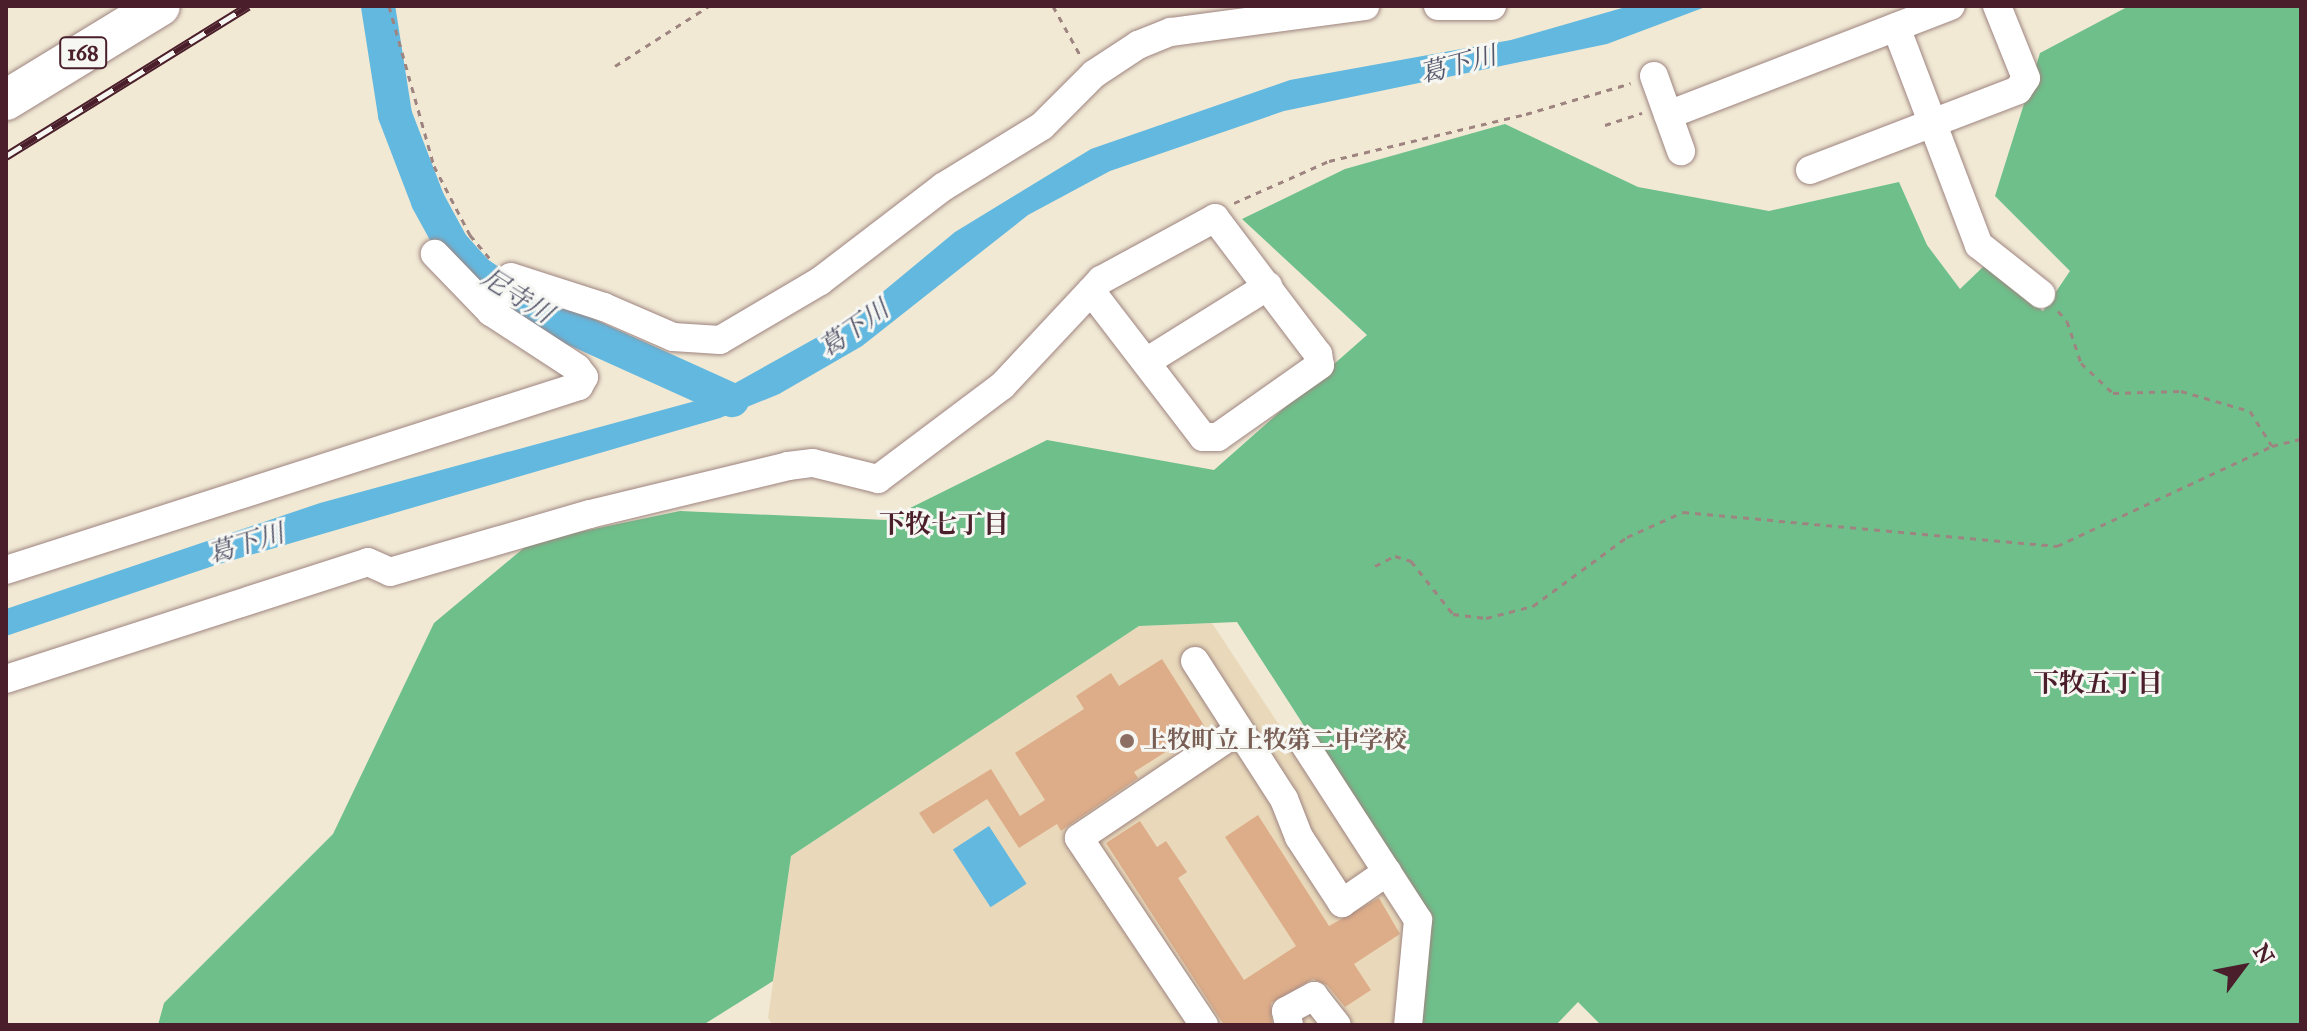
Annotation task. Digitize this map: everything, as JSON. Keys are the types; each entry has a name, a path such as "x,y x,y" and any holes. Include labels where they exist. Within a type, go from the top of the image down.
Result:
{"highway":[{"name":"168","path":"6,100 160,6"}],"street":[{"path":"491,312 511,277 604,307 673,337 720,340 820,281 943,187 1042,126 1094,74 1138,45 1171,32 1365,6"},
{"path":"1438,6 1492,6"},
{"path":"1666,110 1951,6"},
{"path":"1810,170 2018,90 2026,78 1997,6"},
{"path":"1896,27 1979,245 2041,294"},
{"path":"1654,76 1681,151"},
{"path":"6,679 368,562 390,572 590,514 788,466 813,463 878,479 1002,386 1101,280 1215,218 1268,286 1320,365 1218,437 1203,437 1091,291"},
{"path":"6,570 579,386 584,377 577,368 491,312 435,254"},
{"path":"1146,362 1268,286"},
{"path":"1195,661 1342,903 1387,872"},
{"path":"1204,1025 1079,838 1239,730"},
{"path":"1303,742 1418,920 1408,1025"},
{"path":"1289,1025 1286,1011 1314,996 1337,1025"}],"path":[{"path":"389,6 434,166 452,207 470,235 511,277"},
{"path":"615,66 709,6"},
{"path":"1053,6 1094,74"},
{"path":"1215,218 1287,176 1329,161 1526,114 1654,76"},
{"path":"1605,125 1666,110"},
{"path":"2041,294 2067,321 2081,363 2113,393 2181,391 2250,411 2272,446"},
{"path":"1375,566 1395,556 1411,561 1453,614 1486,618 1533,606 1627,537 1683,512 1721,511 1784,523 2057,546 2272,446 2301,439"}],"shaded area":[{"name":"上牧町立上牧第二中学校","path":"1212,623 1408,921 1400,1025 773,1025 768,1018 791,856 1139,626"}],"green space":[{"path":"2129,6 2301,8 2301,1025 1601,1025 1578,1002 1556,1025 1415,1025 1425,913 1237,622 1139,626 791,856 773,981 703,1025 158,1025 164,1003 333,834 434,623 531,542 680,511 886,520 1047,440 1214,470 1367,335 1242,219 1345,169 1505,124 1638,187 1769,211 1899,182 1927,245 1960,289 1984,266 2043,311 2070,271 1995,196 2040,53"}],"water":[{"name":"葛下川","path":"1629,6 1708,6 1607,44 1284,111 1110,171 1028,215 862,346 779,394 720,418 216,565 6,636 6,609 320,503 710,397 850,319 955,232 1091,149 1290,80 1511,40"},
{"path":"989,826 1027,884 991,907 953,849"}],"building":[{"path":"1162,659 1205,727 1134,772 1138,778 1061,831 1057,824 1019,848 987,799 933,834 919,813 991,769 1020,816 1045,800 1015,753 1084,709 1076,696 1111,673 1119,686"},
{"path":"1258,815 1329,926 1379,898 1400,934 1354,964 1371,990 1345,1007 1327,985 1313,979 1271,1003 1272,1025 1224,1025 1106,843 1140,821 1157,847 1166,841 1187,872 1178,878 1244,980 1296,946 1225,837"}],"waterway":[{"name":"尼寺川","path":"378,6 395,115 428,201 452,245 476,272 528,308 732,400"}],"railway":[{"path":"6,156 248,6"}],"place":[{"name":"上牧町立上牧第二中学校","path":"1127,741"}],"district":[{"name":"下牧七丁目","path":"944,525"},
{"name":"下牧五丁目","path":"2098,684"}]}
